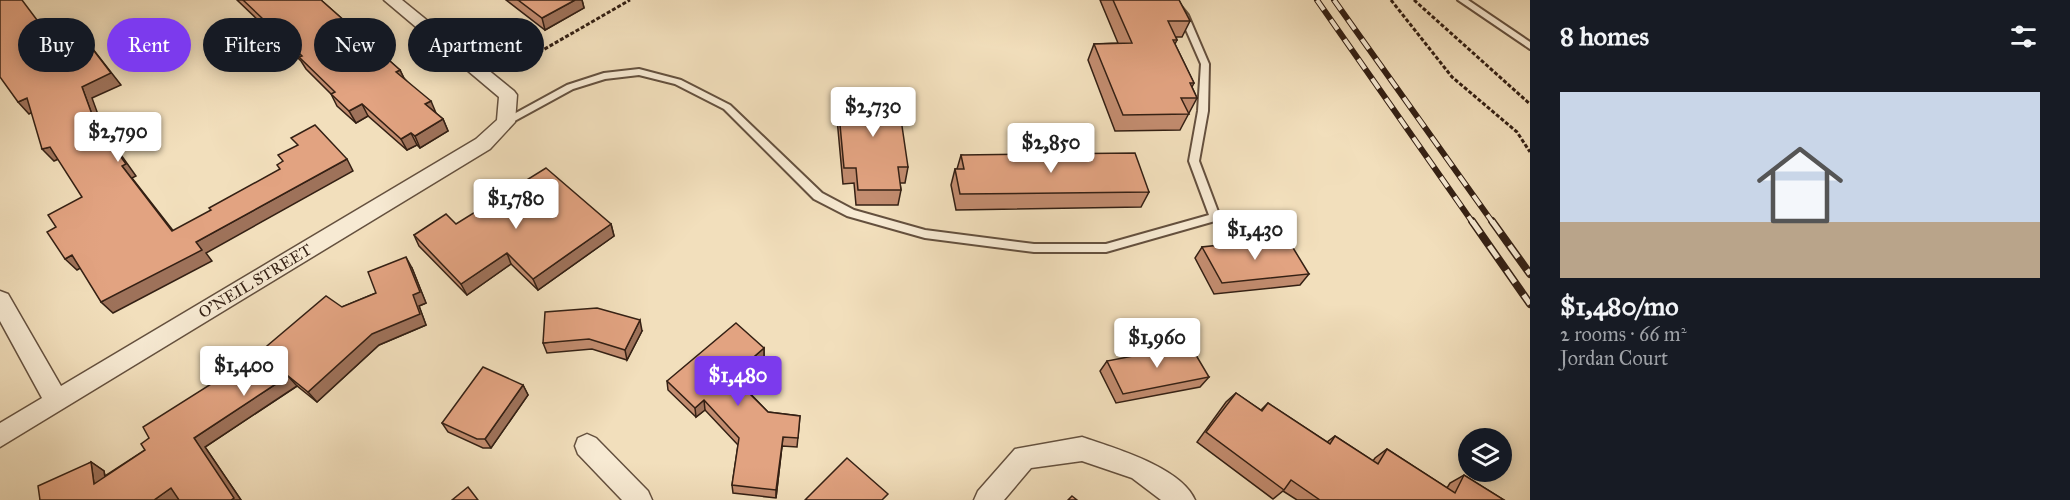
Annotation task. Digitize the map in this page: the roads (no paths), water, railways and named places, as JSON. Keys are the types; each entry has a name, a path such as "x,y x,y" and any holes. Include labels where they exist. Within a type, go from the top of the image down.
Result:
{"street":[{"path":"392,0 508,95 506,122"},
{"name":"O'NEIL STREET","path":"0,436 483,144 506,122"},
{"path":"0,300 57,401"},
{"path":"587,446 639,500"},
{"path":"987,500 1024,457 1082,449 1140,469 1182,500"}],"lane":[{"path":"506,122 570,87 604,76 639,72 678,82 727,107 818,196 851,213 925,234 1034,248 1106,248 1215,217 1194,160 1203,111 1205,64 1184,15 1172,0"},
{"path":"1462,0 1527,43"}],"railway":[{"path":"1317,0 1473,223"},
{"path":"1334,0 1493,223"},
{"path":"1472,221 1530,304"},
{"path":"1492,221 1530,274"}]}
